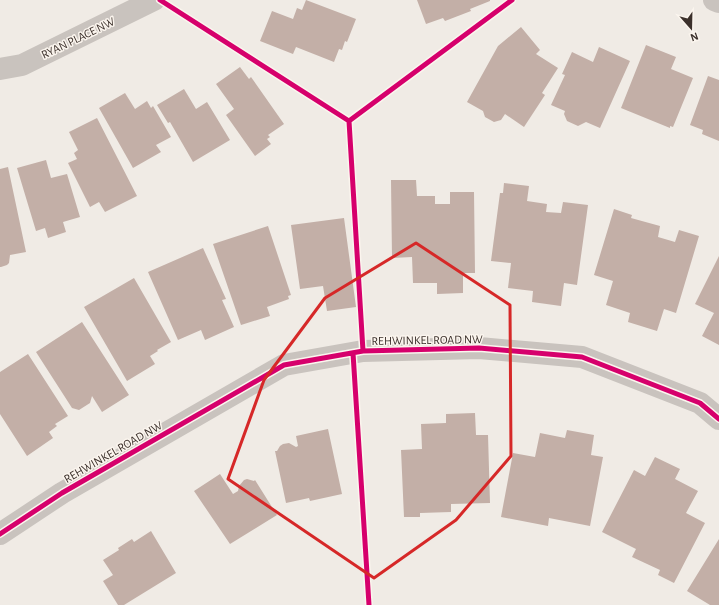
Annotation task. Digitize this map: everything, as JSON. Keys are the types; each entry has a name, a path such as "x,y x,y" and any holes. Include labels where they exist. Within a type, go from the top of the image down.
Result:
{"street":[{"name":"RYAN PLACE NW","path":"0,69 22,65 154,0"},
{"path":"714,0 719,2"},
{"name":"REHWINKEL ROAD NW","path":"0,534 62,493 284,365 363,351 479,348 582,357 700,403 719,419"}],"highlighted area":[{"path":"416,243 510,305 511,456 456,520 374,578 228,479 264,380 325,298"}],"building":[{"path":"306,0 356,19 347,42 345,41 342,50 339,49 334,62 296,47 293,54 260,41 272,11 293,19 297,8 302,10"},
{"path":"417,0 490,1 470,9 471,11 445,21 443,18 426,24"},
{"path":"521,27 540,50 536,54 558,68 542,93 545,95 524,127 505,114 501,120 494,122 485,117 483,111 467,102 498,46"},
{"path":"646,45 676,57 671,69 693,78 673,127 670,126 670,128 621,108"},
{"path":"599,47 630,61 600,128 586,122 578,126 567,121 564,114 565,111 551,105 565,75 562,74 572,52 593,62"},
{"path":"240,67 249,79 251,77 284,124 268,135 270,137 267,139 271,144 255,156 226,115 234,109 216,84"},
{"path":"708,76 719,80 719,141 702,134 703,130 690,125"},
{"path":"184,89 196,109 207,102 230,140 193,162 170,122 168,123 157,105"},
{"path":"125,93 135,109 147,101 151,108 153,106 171,137 156,145 161,152 133,168 99,108"},
{"path":"97,118 137,196 105,212 99,202 90,207 68,163 77,159 74,153 78,150 69,132"},
{"path":"46,160 51,178 67,174 80,217 63,222 66,232 48,238 45,228 36,231 17,168"},
{"path":"8,167 26,252 10,255 9,263 0,267 0,169"},
{"path":"391,180 416,180 417,196 435,196 435,204 450,204 450,192 474,192 475,273 463,273 463,293 437,294 437,283 413,283 412,257 392,258"},
{"path":"504,183 529,186 527,201 547,204 546,212 561,213 563,202 588,205 577,285 564,283 561,306 532,302 533,291 508,288 511,263 491,261 500,193 503,193"},
{"path":"614,209 632,215 631,218 660,226 658,237 675,242 679,230 699,236 676,313 664,309 657,331 628,322 630,313 606,305 613,281 594,275"},
{"path":"344,218 356,307 327,311 323,286 300,289 291,225"},
{"path":"268,226 291,295 288,296 289,299 267,307 270,316 241,325 213,244"},
{"path":"203,248 226,299 222,300 234,327 205,340 201,330 178,340 148,272"},
{"path":"719,256 719,345 702,336 714,313 695,304"},
{"path":"134,278 171,342 150,356 155,364 127,381 84,307"},
{"path":"82,322 129,395 102,412 92,396 90,403 79,410 72,408 36,352"},
{"path":"28,354 68,416 55,424 57,426 49,432 53,438 27,456 0,414 0,372"},
{"path":"475,413 476,435 488,435 490,503 451,504 451,512 420,513 420,517 404,517 401,450 422,449 421,424 446,423 446,414"},
{"path":"328,429 342,494 310,501 309,498 286,503 275,451 277,451 283,444 289,443 296,447 298,446 296,436"},
{"path":"567,430 594,435 591,455 603,457 590,526 549,518 548,526 501,517 513,453 535,457 540,433 565,438"},
{"path":"655,457 680,469 675,479 698,491 686,513 705,523 674,583 658,575 660,570 632,557 636,549 602,532 634,470 645,476"},
{"path":"220,474 233,494 238,491 239,486 244,480 255,480 277,515 230,544 194,491"},
{"path":"151,531 176,573 124,605 118,605 103,581 113,575 103,560 119,550 118,548 132,539 134,542"},
{"path":"719,539 719,605 710,605 687,591"}],"cycle path":[{"path":"160,0 349,121"},
{"path":"363,351 349,121 512,0"},
{"path":"0,534 62,493 284,365 363,351 479,348 582,357 700,403 719,419"},
{"path":"353,353 369,605"}]}
